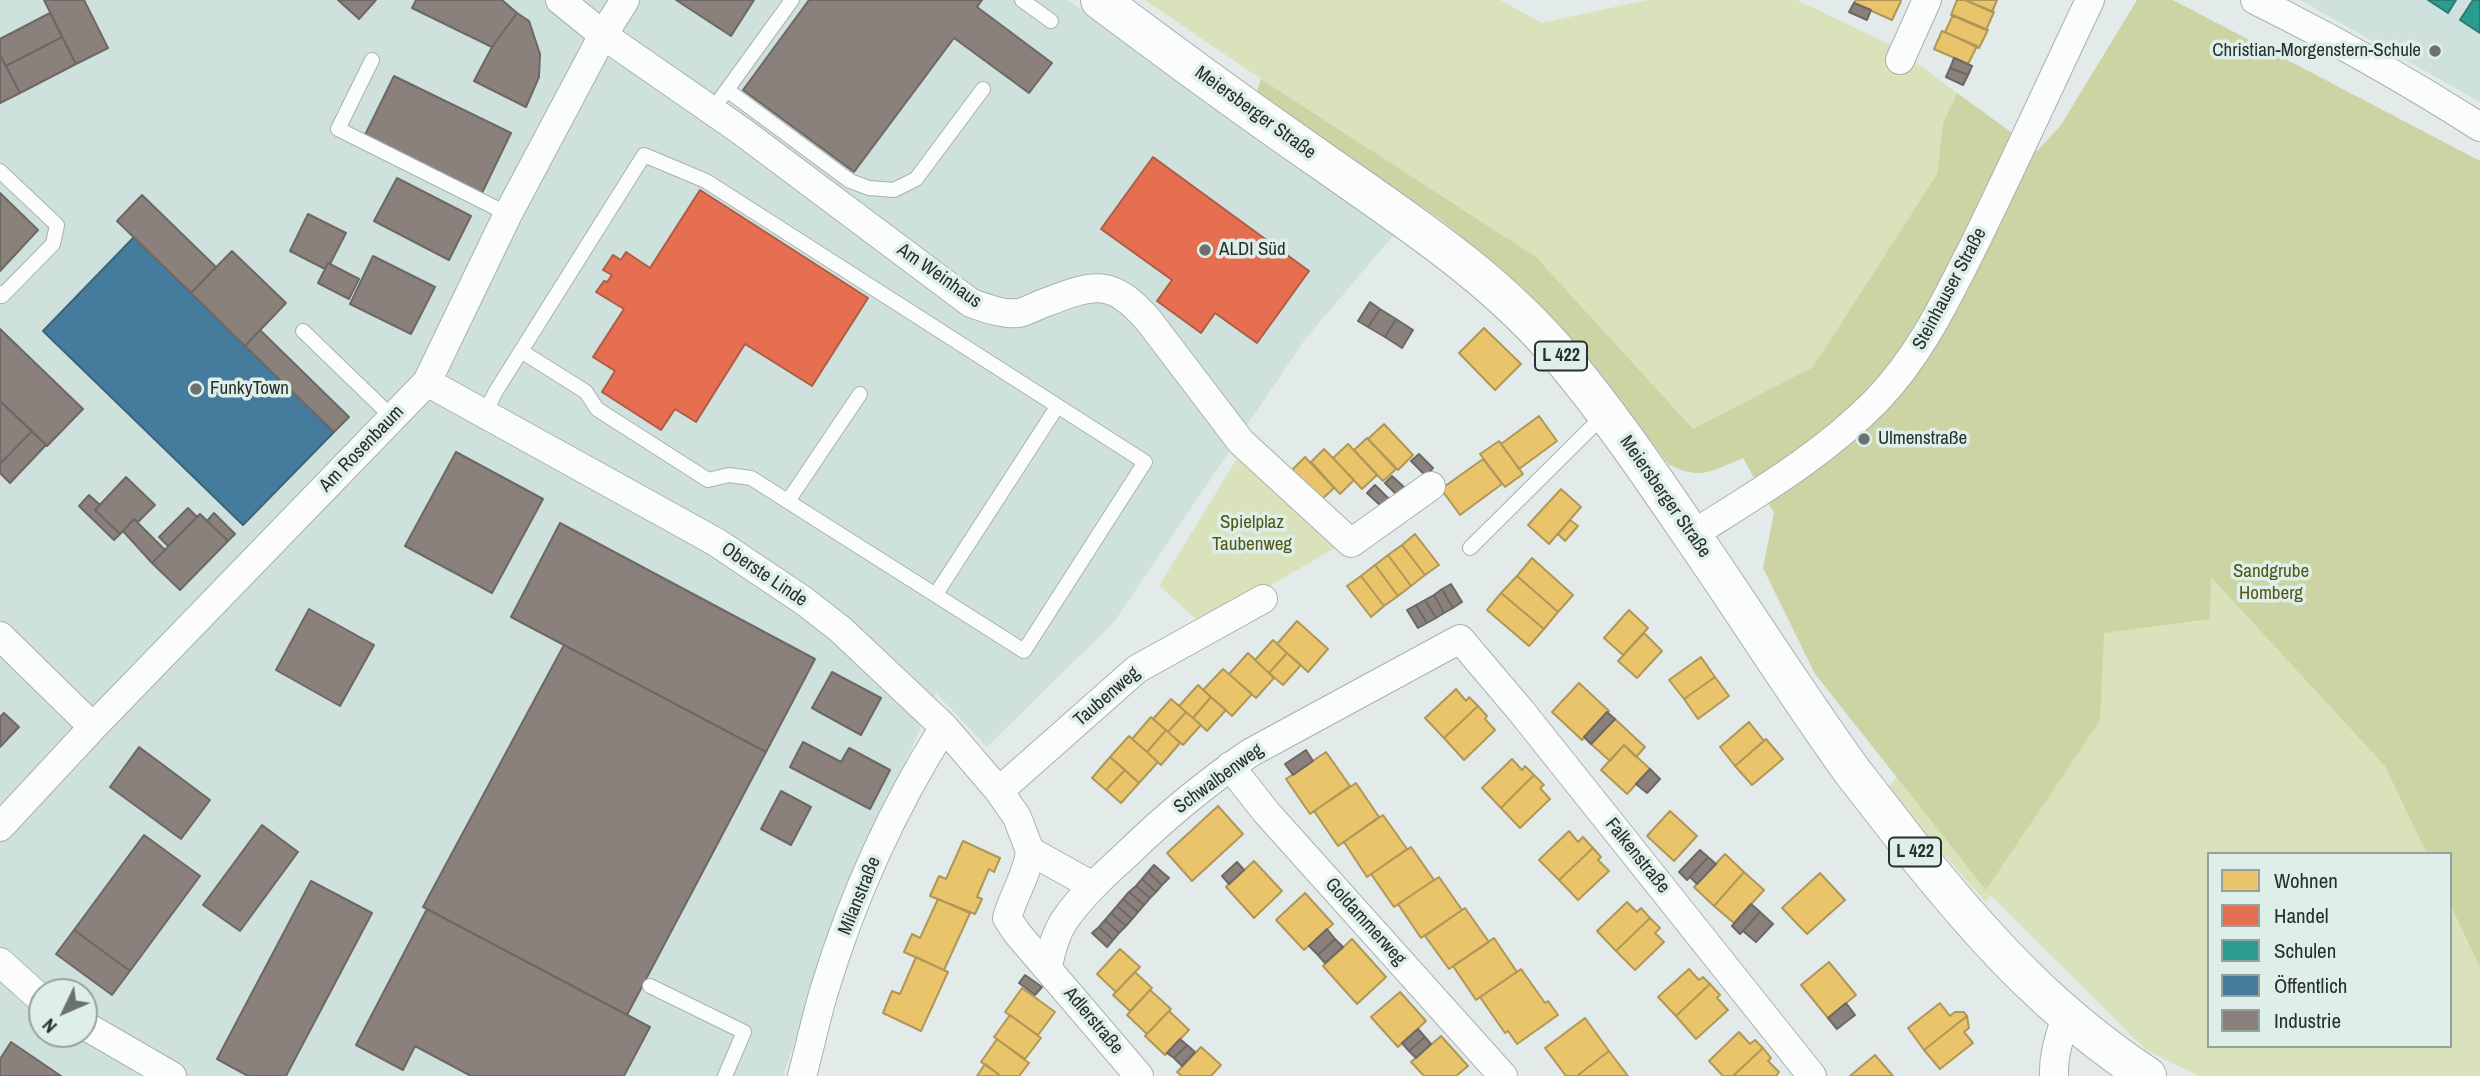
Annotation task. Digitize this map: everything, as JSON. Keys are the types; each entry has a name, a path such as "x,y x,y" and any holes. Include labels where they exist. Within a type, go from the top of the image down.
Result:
{"main road":[{"name":"Meiersberger Straße","path":"1100,0 1269,125 1438,243 1530,322 1606,413 1851,769 1956,902 2013,967 2066,1016 2147,1076"}],"street":[{"name":"Am Weinhaus","path":"560,0 603,35 719,100 971,303 989,310 1018,313 1077,291 1104,287 1119,292 1136,305 1241,442 1351,542 1431,486"},
{"name":"Am Rosenbaum","path":"0,827 93,727 427,382 508,214 603,35 625,0"},
{"path":"1900,61 1927,0"},
{"name":"Steinhauser Straße","path":"1692,535 1784,476 1829,443 1876,401 1913,358 1942,308 1994,205 2090,0"},
{"path":"2255,0 2303,24 2480,127"},
{"name":"Oberste Linde","path":"427,382 716,542 840,629 944,727 1017,817 1030,851"},
{"name":"Taubenweg","path":"999,792 1137,669 1263,599"},
{"path":"0,636 93,727"},
{"name":"Schwalbenweg","path":"1093,886 1140,841 1230,766 1460,639"},
{"name":"Falkenstraße","path":"1460,639 1521,711 1812,1076"},
{"name":"Milanstraße","path":"802,1076 825,988 853,909 913,777 944,727"},
{"name":"Goldammerweg","path":"1230,766 1266,812 1503,1076"},
{"path":"1030,851 1093,886 1063,922 1053,942 1048,966"},
{"name":"Adlerstraße","path":"1030,851 1030,859 1012,898 1007,918 1139,1076"},
{"path":"0,962 28,987"},
{"path":"2054,1076 2058,1042 2066,1016"},
{"path":"98,1032 172,1076"}],"lane":[{"path":"792,0 719,100 849,181 869,188 894,190 916,179 983,89"},
{"path":"1022,0 1051,21"},
{"path":"372,60 338,129 508,214"},
{"path":"485,415 496,391 521,351 644,155 706,181 1145,461 1024,651 751,478 729,475 708,480 597,409 586,392 521,351"},
{"path":"0,171 57,225 53,244 2,296 0,293"},
{"path":"303,331 393,417"},
{"path":"788,502 860,394"},
{"path":"936,594 1057,407"},
{"path":"1470,548 1606,413"},
{"path":"650,986 744,1032 725,1076"}],"shaded area":[{"path":"0,0 1068,0 1171,72 1393,236 1306,338 1114,622 987,747 936,693 841,909 783,1076 0,1076"},
{"name":"Christian-Morgenstern-Schule","path":"2300,0 2480,0 2480,102"}],"green space":[{"path":"1145,0 1500,0 1542,23 1647,0 1797,0 1895,47 1957,93 1943,123 1937,174 1813,367 1693,430 1536,257 1261,79"},
{"path":"2137,0 2173,0 2480,161 2480,967 2452,908 2452,852 2426,852 2385,766 2211,577 2210,619 2104,633 2100,720 1986,890 1815,674 1763,568 1774,513 1743,458 1714,470 1698,473 1668,464 1592,363 1508,275 1440,219 1256,94 1261,79 1536,257 1693,429 1813,367 1937,174 1943,123 1957,93 2037,151 2061,125"},
{"name":"Sandgrube Homberg","path":"2480,230 2480,1076 2199,1076 2146,1050 1991,896 1985,901 1886,789 1959,712"},
{"name":"Spielplaz Taubenweg","path":"1241,452 1343,543 1203,625 1159,586"}],"building: Wohnen":[{"path":"1856,0 1901,1 1892,20 1854,3"},
{"path":"1957,0 1965,0 1994,12 1986,30 1951,15"},
{"path":"1965,0 1997,0 1992,12"},
{"path":"1953,15 1988,30 1979,48 1945,32"},
{"path":"1942,31 1977,46 1968,64 1934,49"},
{"path":"1484,328 1521,364 1495,390 1459,353"},
{"path":"1539,416 1557,441 1519,469 1501,444"},
{"path":"1384,424 1413,455 1398,470 1368,439"},
{"path":"1367,438 1396,469 1383,481 1354,450"},
{"path":"1499,441 1523,474 1505,487 1480,454"},
{"path":"1348,444 1377,475 1362,489 1333,458"},
{"path":"1324,449 1354,480 1340,494 1311,462"},
{"path":"1305,457 1334,488 1320,501 1291,471"},
{"path":"1483,459 1502,484 1460,515 1441,489"},
{"path":"1561,489 1581,507 1549,544 1528,525"},
{"path":"1570,520 1578,526 1565,541 1558,534"},
{"path":"1415,534 1439,565 1425,575 1402,545"},
{"path":"1402,545 1425,575 1411,586 1388,555"},
{"path":"1388,555 1411,586 1398,596 1375,565"},
{"path":"1532,558 1573,595 1558,612 1517,576"},
{"path":"1375,565 1398,596 1384,606 1361,576"},
{"path":"1361,576 1384,606 1371,617 1347,586"},
{"path":"1517,576 1558,612 1544,629 1501,593"},
{"path":"1501,593 1544,629 1529,646 1487,610"},
{"path":"1629,610 1648,628 1623,655 1604,638"},
{"path":"1297,621 1328,649 1308,672 1277,644"},
{"path":"1644,633 1662,651 1637,678 1618,661"},
{"path":"1273,640 1287,653 1269,673 1255,660"},
{"path":"1248,653 1274,678 1256,698 1229,674"},
{"path":"1287,653 1301,665 1283,685 1269,673"},
{"path":"1701,657 1715,677 1684,699 1669,680"},
{"path":"1223,669 1252,694 1232,716 1203,690"},
{"path":"1715,677 1729,696 1698,719 1684,699"},
{"path":"1579,683 1609,711 1582,740 1552,712"},
{"path":"1198,685 1211,697 1193,718 1179,706"},
{"path":"1456,689 1466,701 1469,697 1478,706 1444,738 1425,718"},
{"path":"1211,697 1226,710 1207,731 1193,718"},
{"path":"1171,699 1186,712 1168,732 1153,719"},
{"path":"1478,706 1495,730 1464,760 1444,738"},
{"path":"1186,712 1201,725 1183,745 1168,732"},
{"path":"1151,717 1166,730 1147,752 1132,739"},
{"path":"1615,719 1645,747 1636,757 1624,745 1610,761 1591,744"},
{"path":"1749,722 1764,741 1735,766 1720,747"},
{"path":"1166,730 1180,743 1161,765 1147,752"},
{"path":"1129,736 1158,762 1139,783 1110,757"},
{"path":"1766,739 1783,759 1752,785 1735,766"},
{"path":"1624,745 1650,769 1627,794 1601,770"},
{"path":"1326,752 1350,786 1310,814 1286,779"},
{"path":"1110,757 1125,770 1106,790 1092,778"},
{"path":"1512,759 1522,770 1525,766 1534,775 1501,808 1482,788"},
{"path":"1125,770 1139,783 1121,803 1106,790"},
{"path":"1534,775 1544,785 1540,788 1550,799 1520,828 1501,808"},
{"path":"1356,783 1379,817 1338,846 1314,811"},
{"path":"1218,806 1243,834 1192,881 1167,853"},
{"path":"1670,811 1697,836 1674,861 1647,836"},
{"path":"1383,815 1407,849 1367,877 1344,842"},
{"path":"1569,831 1578,842 1583,837 1593,848 1559,880 1539,860"},
{"path":"963,841 1000,858 994,872 989,869 977,897 982,899 975,914 930,896 939,876 946,879"},
{"path":"1411,847 1434,880 1394,907 1371,874"},
{"path":"1593,848 1601,857 1598,860 1609,871 1578,900 1559,880"},
{"path":"1725,854 1744,872 1714,906 1694,887"},
{"path":"1254,861 1282,891 1254,918 1226,887"},
{"path":"1744,872 1764,890 1734,923 1714,906"},
{"path":"1820,873 1845,900 1807,934 1782,908"},
{"path":"1439,877 1462,910 1421,938 1398,904"},
{"path":"1305,893 1333,924 1304,950 1276,920"},
{"path":"938,899 970,913 944,970 904,952 912,934 920,938"},
{"path":"1627,902 1637,912 1641,908 1650,918 1616,951 1597,931"},
{"path":"1465,908 1489,942 1449,969 1425,936"},
{"path":"1650,918 1660,928 1655,933 1664,942 1635,970 1616,951"},
{"path":"1494,938 1517,972 1476,1000 1453,966"},
{"path":"1352,939 1386,977 1357,1004 1323,966"},
{"path":"1120,949 1140,967 1116,992 1097,974"},
{"path":"916,957 948,972 921,1031 883,1013 892,991 900,994"},
{"path":"1829,962 1856,995 1828,1018 1801,985"},
{"path":"1521,969 1545,1003 1548,1001 1558,1015 1517,1044 1508,1031 1505,1033 1480,997"},
{"path":"1689,969 1699,980 1703,977 1710,984 1676,1016 1658,997"},
{"path":"1135,972 1152,988 1130,1011 1113,995"},
{"path":"1710,984 1720,995 1717,998 1728,1010 1696,1039 1676,1016"},
{"path":"1022,988 1055,1012 1038,1035 1005,1012"},
{"path":"1150,990 1171,1009 1147,1034 1127,1015"},
{"path":"1400,992 1426,1021 1398,1047 1371,1017"},
{"path":"1940,1003 1950,1016 1955,1012 1964,1012 1967,1016 1924,1050 1908,1028"},
{"path":"1169,1011 1189,1030 1165,1055 1145,1036"},
{"path":"1010,1015 1041,1038 1025,1059 994,1037"},
{"path":"1967,1016 1969,1028 1964,1032 1973,1043 1940,1069 1924,1050"},
{"path":"1585,1018 1609,1051 1577,1076 1566,1076 1545,1048"},
{"path":"1739,1032 1750,1044 1755,1040 1763,1048 1733,1076 1723,1076 1709,1061"},
{"path":"1441,1036 1468,1066 1456,1076 1424,1076 1411,1062"},
{"path":"997,1039 1029,1063 1019,1076 1001,1076 981,1062"},
{"path":"1201,1047 1221,1065 1211,1076 1182,1076 1177,1072"},
{"path":"1763,1048 1771,1058 1768,1061 1779,1072 1776,1076 1733,1076"},
{"path":"1609,1051 1628,1076 1577,1076"},
{"path":"1875,1055 1893,1076 1850,1076"},
{"path":"985,1064 1001,1076 977,1076"}],"building: Handel":[{"name":"ALDI Süd","path":"1153,157 1309,271 1257,343 1215,313 1201,333 1157,301 1172,280 1101,229"},
{"path":"700,190 868,298 812,386 745,344 696,422 675,409 661,430 602,392 615,371 593,357 624,309 596,292 612,275 603,270 613,255 621,260 626,252 650,268"}],"building: Schulen":[{"path":"2428,0 2456,0 2448,13"},
{"path":"2473,0 2480,0 2480,33 2460,20"}],"building: Öffentlich":[{"name":"FunkyTown","path":"134,237 334,432 243,525 43,331"}],"building: Industrie":[{"path":"44,0 84,0 108,48 76,64"},
{"path":"338,0 376,0 359,19"},
{"path":"416,0 502,0 517,13 492,47 412,8"},
{"path":"676,0 754,0 731,36"},
{"path":"809,0 982,0 977,7 1052,63 1029,93 954,38 854,172 743,90"},
{"path":"1854,3 1871,10 1867,20 1849,12"},
{"path":"50,13 62,37 6,66 0,55 0,39"},
{"path":"517,13 529,21 540,54 539,77 526,107 474,81 492,47"},
{"path":"62,37 76,64 20,93 6,66"},
{"path":"0,55 20,93 0,103"},
{"path":"1954,58 1972,66 1968,75 1950,68"},
{"path":"1950,68 1968,75 1963,85 1946,77"},
{"path":"394,76 511,133 481,195 364,137"},
{"path":"397,178 471,216 449,260 374,221"},
{"path":"0,193 38,230 0,271"},
{"path":"142,195 216,267 191,293 117,221"},
{"path":"308,214 346,233 325,269 290,251"},
{"path":"232,251 286,303 245,346 191,293"},
{"path":"373,256 435,287 411,334 350,304"},
{"path":"328,263 359,279 349,299 318,283"},
{"path":"1370,302 1380,309 1368,327 1358,321"},
{"path":"1380,309 1396,319 1385,337 1368,327"},
{"path":"1396,319 1413,330 1402,348 1385,337"},
{"path":"0,329 83,409 47,446 0,401"},
{"path":"260,330 349,417 334,432 245,346"},
{"path":"0,401 32,431 0,464"},
{"path":"32,431 46,445 10,483 0,473 0,464"},
{"path":"456,452 543,499 492,593 405,546"},
{"path":"1419,454 1433,468 1426,476 1411,461"},
{"path":"1392,476 1405,488 1398,496 1385,483"},
{"path":"126,477 155,505 138,522 134,519 120,534 95,510"},
{"path":"1375,485 1390,500 1382,507 1367,493"},
{"path":"89,495 100,505 95,510 120,534 114,540 79,506"},
{"path":"188,508 197,517 168,546 159,537"},
{"path":"214,513 235,534 228,541 207,521"},
{"path":"200,514 228,541 180,590 152,563"},
{"path":"134,519 165,550 152,563 123,531"},
{"path":"560,523 815,659 766,752 511,617"},
{"path":"1451,584 1462,602 1453,608 1442,589"},
{"path":"1442,589 1453,608 1444,613 1434,595"},
{"path":"1434,595 1444,613 1436,618 1425,600"},
{"path":"1425,600 1436,618 1427,623 1416,605"},
{"path":"1416,605 1427,623 1418,628 1407,610"},
{"path":"309,609 374,645 340,706 276,670"},
{"path":"564,645 766,752 627,1015 423,907"},
{"path":"832,672 881,698 861,735 812,708"},
{"path":"1607,712 1615,719 1591,744 1584,737"},
{"path":"4,713 19,727 0,747 0,717"},
{"path":"803,742 841,762 849,748 890,770 870,809 790,767"},
{"path":"139,747 210,800 181,839 110,787"},
{"path":"1306,750 1313,761 1293,775 1285,764"},
{"path":"1650,769 1660,779 1647,793 1636,784"},
{"path":"781,791 811,807 791,845 761,829"},
{"path":"262,825 298,852 240,931 203,905"},
{"path":"144,835 200,876 130,971 74,930"},
{"path":"1700,850 1708,857 1687,880 1679,872"},
{"path":"1708,857 1716,864 1697,884 1690,877"},
{"path":"1237,862 1244,870 1229,884 1222,876"},
{"path":"1154,865 1169,878 1162,885 1148,872"},
{"path":"1148,872 1162,885 1156,892 1142,879"},
{"path":"1142,879 1156,892 1150,898 1136,886"},
{"path":"311,881 372,913 286,1076 248,1076 217,1059"},
{"path":"1136,886 1150,898 1144,905 1129,892"},
{"path":"1129,892 1144,905 1138,912 1123,899"},
{"path":"1123,899 1138,912 1132,919 1117,906"},
{"path":"1751,904 1760,912 1740,934 1732,926"},
{"path":"1117,906 1132,919 1126,926 1111,913"},
{"path":"427,909 650,1027 624,1076 471,1076 415,1046 403,1070 356,1045"},
{"path":"1760,912 1773,924 1756,942 1743,931"},
{"path":"1111,913 1126,926 1119,933 1105,920"},
{"path":"1105,920 1119,933 1113,940 1099,927"},
{"path":"1099,927 1113,940 1107,947 1092,933"},
{"path":"1327,929 1335,939 1318,955 1309,946"},
{"path":"74,930 130,971 112,995 98,985 98,978 89,978 56,954"},
{"path":"1335,939 1343,947 1325,963 1318,955"},
{"path":"1025,975 1042,987 1035,995 1019,983"},
{"path":"1846,1003 1855,1015 1837,1029 1828,1018"},
{"path":"1418,1029 1425,1037 1409,1051 1402,1043"},
{"path":"1425,1037 1431,1044 1416,1058 1409,1051"},
{"path":"1180,1039 1187,1045 1174,1058 1167,1053"},
{"path":"11,1042 61,1076 0,1076 0,1059"},
{"path":"1187,1045 1195,1052 1182,1066 1174,1058"}],"place":[{"name":"Christian-Morgenstern-Schule","path":"2435,51"},
{"name":"ALDI Süd","path":"1205,250"},
{"name":"FunkyTown","path":"196,389"},
{"name":"Ulmenstraße","path":"1864,439"}]}
